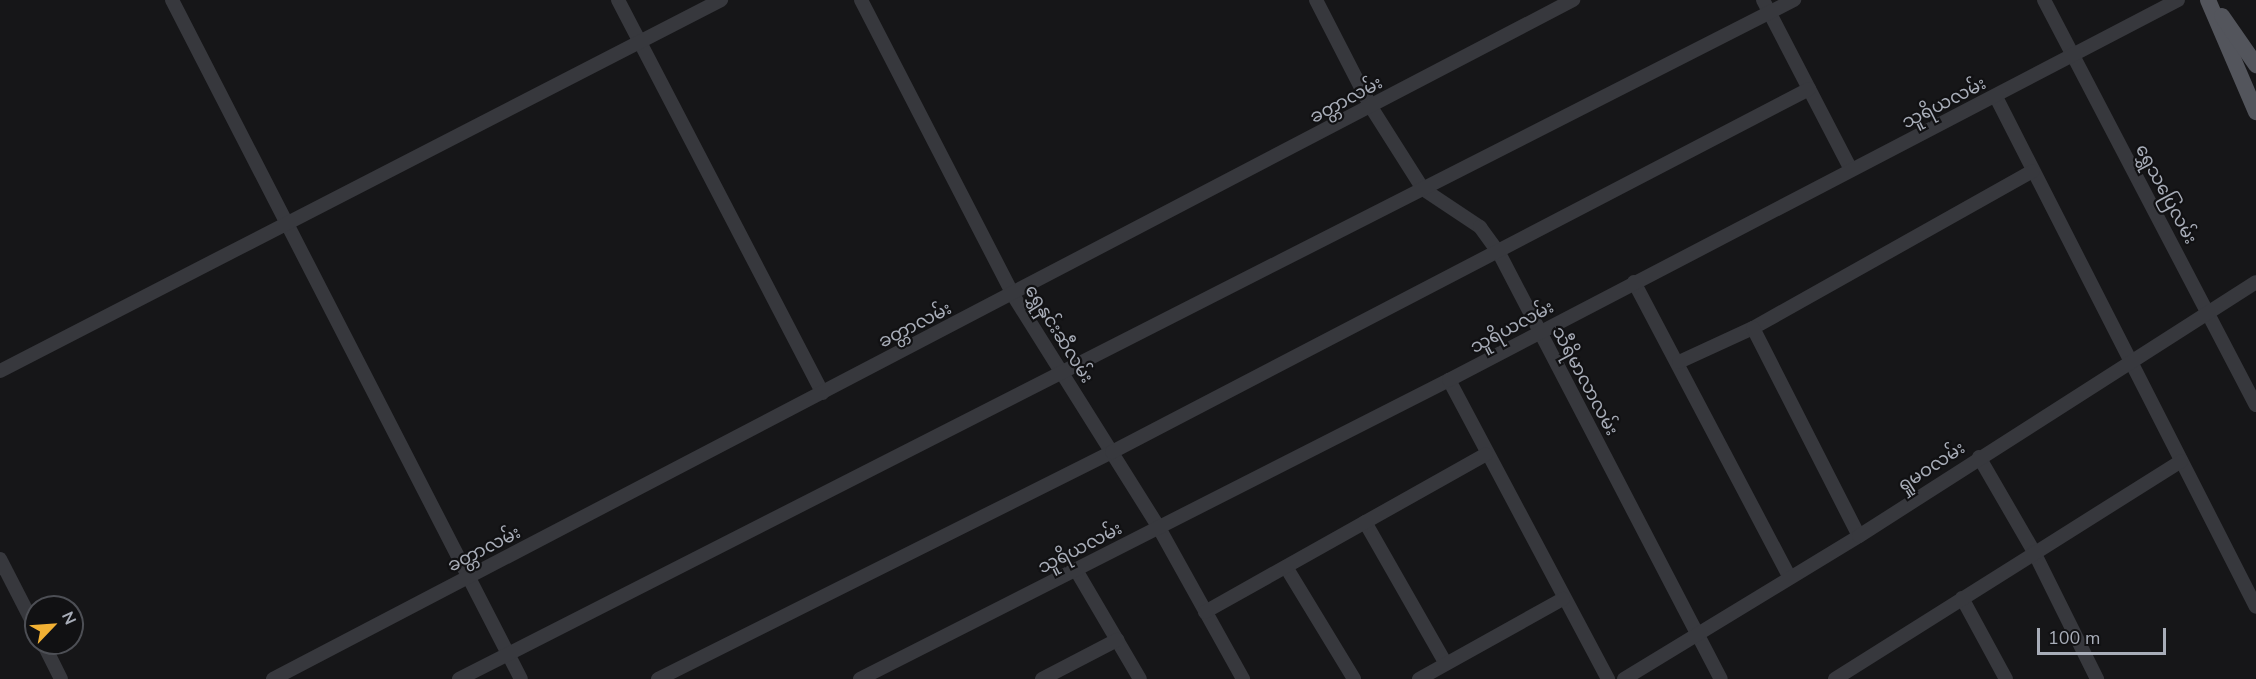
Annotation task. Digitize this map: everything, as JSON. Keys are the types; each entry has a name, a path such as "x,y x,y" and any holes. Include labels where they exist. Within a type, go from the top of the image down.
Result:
{"main road":[{"path":"2209,0 2256,64"},
{"path":"2209,0 2256,112"}],"street":[{"path":"172,0 521,679"},
{"path":"618,0 823,393"},
{"path":"0,371 721,0"},
{"name":"ရွှေနှင်းဆီလမ်း","path":"861,0 1013,295 1159,528 1243,679"},
{"name":"ခတ္တာလမ်း","path":"273,679 1013,295 1573,0"},
{"path":"1763,0 1851,170"},
{"path":"459,679 1794,0"},
{"name":"ရွှေသပြေလမ်း","path":"2044,0 2256,405"},
{"name":"သူရိယလမ်း","path":"860,679 1449,381 1634,282 2075,57 2178,0"},
{"name":"သီရိမာလာလမ်း","path":"1319,1 1371,107 1423,189 1479,227 1499,253 1539,334 1721,679"},
{"path":"658,679 1112,452 1499,253 1809,89"},
{"path":"1996,97 2256,608"},
{"path":"1679,362 1753,328 2033,171"},
{"path":"1634,282 1679,362 1789,576"},
{"name":"ရှုမဝလမ်း","path":"1624,679 1789,576 1859,536 1979,457 2256,282"},
{"path":"1753,328 1859,536"},
{"path":"1449,381 1608,679"},
{"path":"1205,612 1486,454"},
{"path":"1979,457 2034,552 2097,679"},
{"path":"1839,678 2034,552 2181,461"},
{"path":"1365,522 1446,664"},
{"path":"0,559 24,606"},
{"path":"1286,567 1354,679"},
{"path":"1076,570 1140,679"},
{"path":"1419,679 1563,598"},
{"path":"1962,598 2006,679"},
{"path":"1042,679 1117,640"},
{"path":"49,655 61,679"}]}
